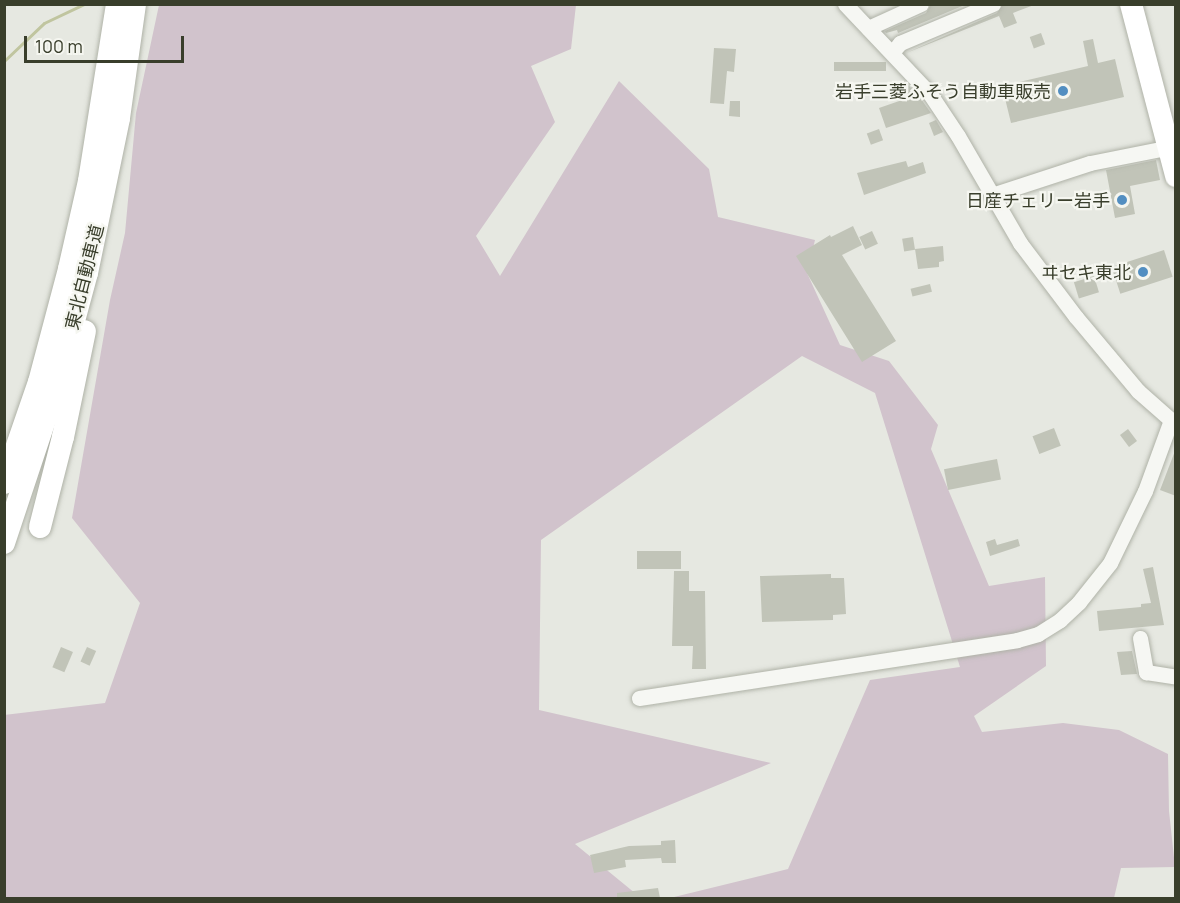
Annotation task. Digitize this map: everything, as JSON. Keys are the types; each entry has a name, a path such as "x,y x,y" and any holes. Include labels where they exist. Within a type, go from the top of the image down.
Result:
{"highway":[{"name":"東北自動車道","path":"4,543 57,384 87,273 107,181 117,4"},
{"name":"東北自動車道","path":"4,483 39,382 109,117 135,4"},
{"path":"1131,4 1172,147 1176,176"},
{"path":"40,527 75,384 96,274 107,181"}],"street":[{"path":"639,698 1017,640 1038,634 1060,621 1079,602 1110,563 1145,491 1173,420 1138,391 1076,317 1020,243 958,136 930,94 845,4"},
{"path":"868,28 921,4"},
{"path":"895,49 900,43 993,4"},
{"path":"992,195 1090,162 1172,147"},
{"path":"1140,638 1146,672 1176,677"}],"shaded area":[{"path":"159,5 576,5 571,49 531,66 555,122 476,236 500,276 619,81 709,169 718,217 815,240 807,273 840,345 889,361 938,425 931,449 989,586 1045,577 1046,666 974,716 982,732 1063,723 1119,730 1168,754 1169,811 1175,867 1121,868 1114,898 670,898 788,869 870,680 960,667 875,393 802,356 541,540 539,710 771,763 575,844 641,898 5,898 4,715 105,703 140,603 72,518 110,300 125,233 136,113"}],"building":[{"path":"931,4 967,4 898,33 897,30 886,33 885,31 926,13"},
{"path":"1003,4 1034,5 1013,13 1017,23 1004,28 999,16 906,53 997,13"},
{"path":"1041,33 1045,44 1034,48 1030,37"},
{"name":"岩手三菱ふそう自動車販売","path":"1093,39 1098,63 1115,59 1124,97 1011,123 1002,86 1088,66 1083,41"},
{"path":"714,48 736,49 734,72 727,71 724,104 710,103"},
{"path":"834,62 886,62 886,71 834,71"},
{"path":"904,81 915,92 917,101 921,99 931,113 886,128 879,108 905,99 900,82"},
{"path":"730,101 740,101 740,117 729,116"},
{"path":"936,120 943,132 934,136 929,123"},
{"path":"879,129 883,140 871,145 867,133"},
{"name":"日産チェリー岩手","path":"1156,160 1160,180 1130,186 1135,214 1115,218 1106,170"},
{"path":"906,161 908,167 923,162 926,173 864,195 857,173"},
{"path":"853,226 862,245 842,255 896,341 862,362 796,256 830,235 831,237"},
{"path":"872,231 878,244 865,250 859,237"},
{"path":"913,237 915,250 904,252 902,239"},
{"path":"943,246 944,261 939,262 939,267 918,269 915,249"},
{"name":"ヰセキ東北","path":"1164,250 1173,277 1120,294 1112,267"},
{"path":"1094,276 1099,292 1079,298 1074,282"},
{"path":"930,284 932,292 913,297 911,289"},
{"path":"1054,428 1061,446 1039,454 1033,436"},
{"path":"1128,429 1137,441 1129,447 1120,435"},
{"path":"1176,451 1176,496 1160,490"},
{"path":"997,459 1001,480 948,490 944,469"},
{"path":"995,539 997,545 1018,539 1020,546 990,556 986,542"},
{"path":"637,551 681,551 681,569 637,569"},
{"path":"1153,567 1164,625 1099,631 1097,611 1141,607 1141,604 1151,603 1143,569"},
{"path":"674,571 689,571 689,591 705,591 706,669 692,669 693,646 672,646"},
{"path":"831,574 831,578 844,578 846,614 833,615 833,620 762,622 760,576"},
{"path":"61,647 73,652 64,672 52,667"},
{"path":"87,647 96,651 90,666 80,662"},
{"path":"1132,651 1137,674 1121,675 1117,652"},
{"path":"675,840 676,863 662,863 661,858 625,860 626,867 594,873 590,855 629,846 661,845 661,841"},
{"path":"658,888 660,898 617,898 617,893"}],"waterway":[{"path":"4,61 44,23 84,4"}],"place":[{"name":"岩手三菱ふそう自動車販売","path":"1063,91"},
{"name":"日産チェリー岩手","path":"1122,200"},
{"name":"ヰセキ東北","path":"1143,272"}]}
